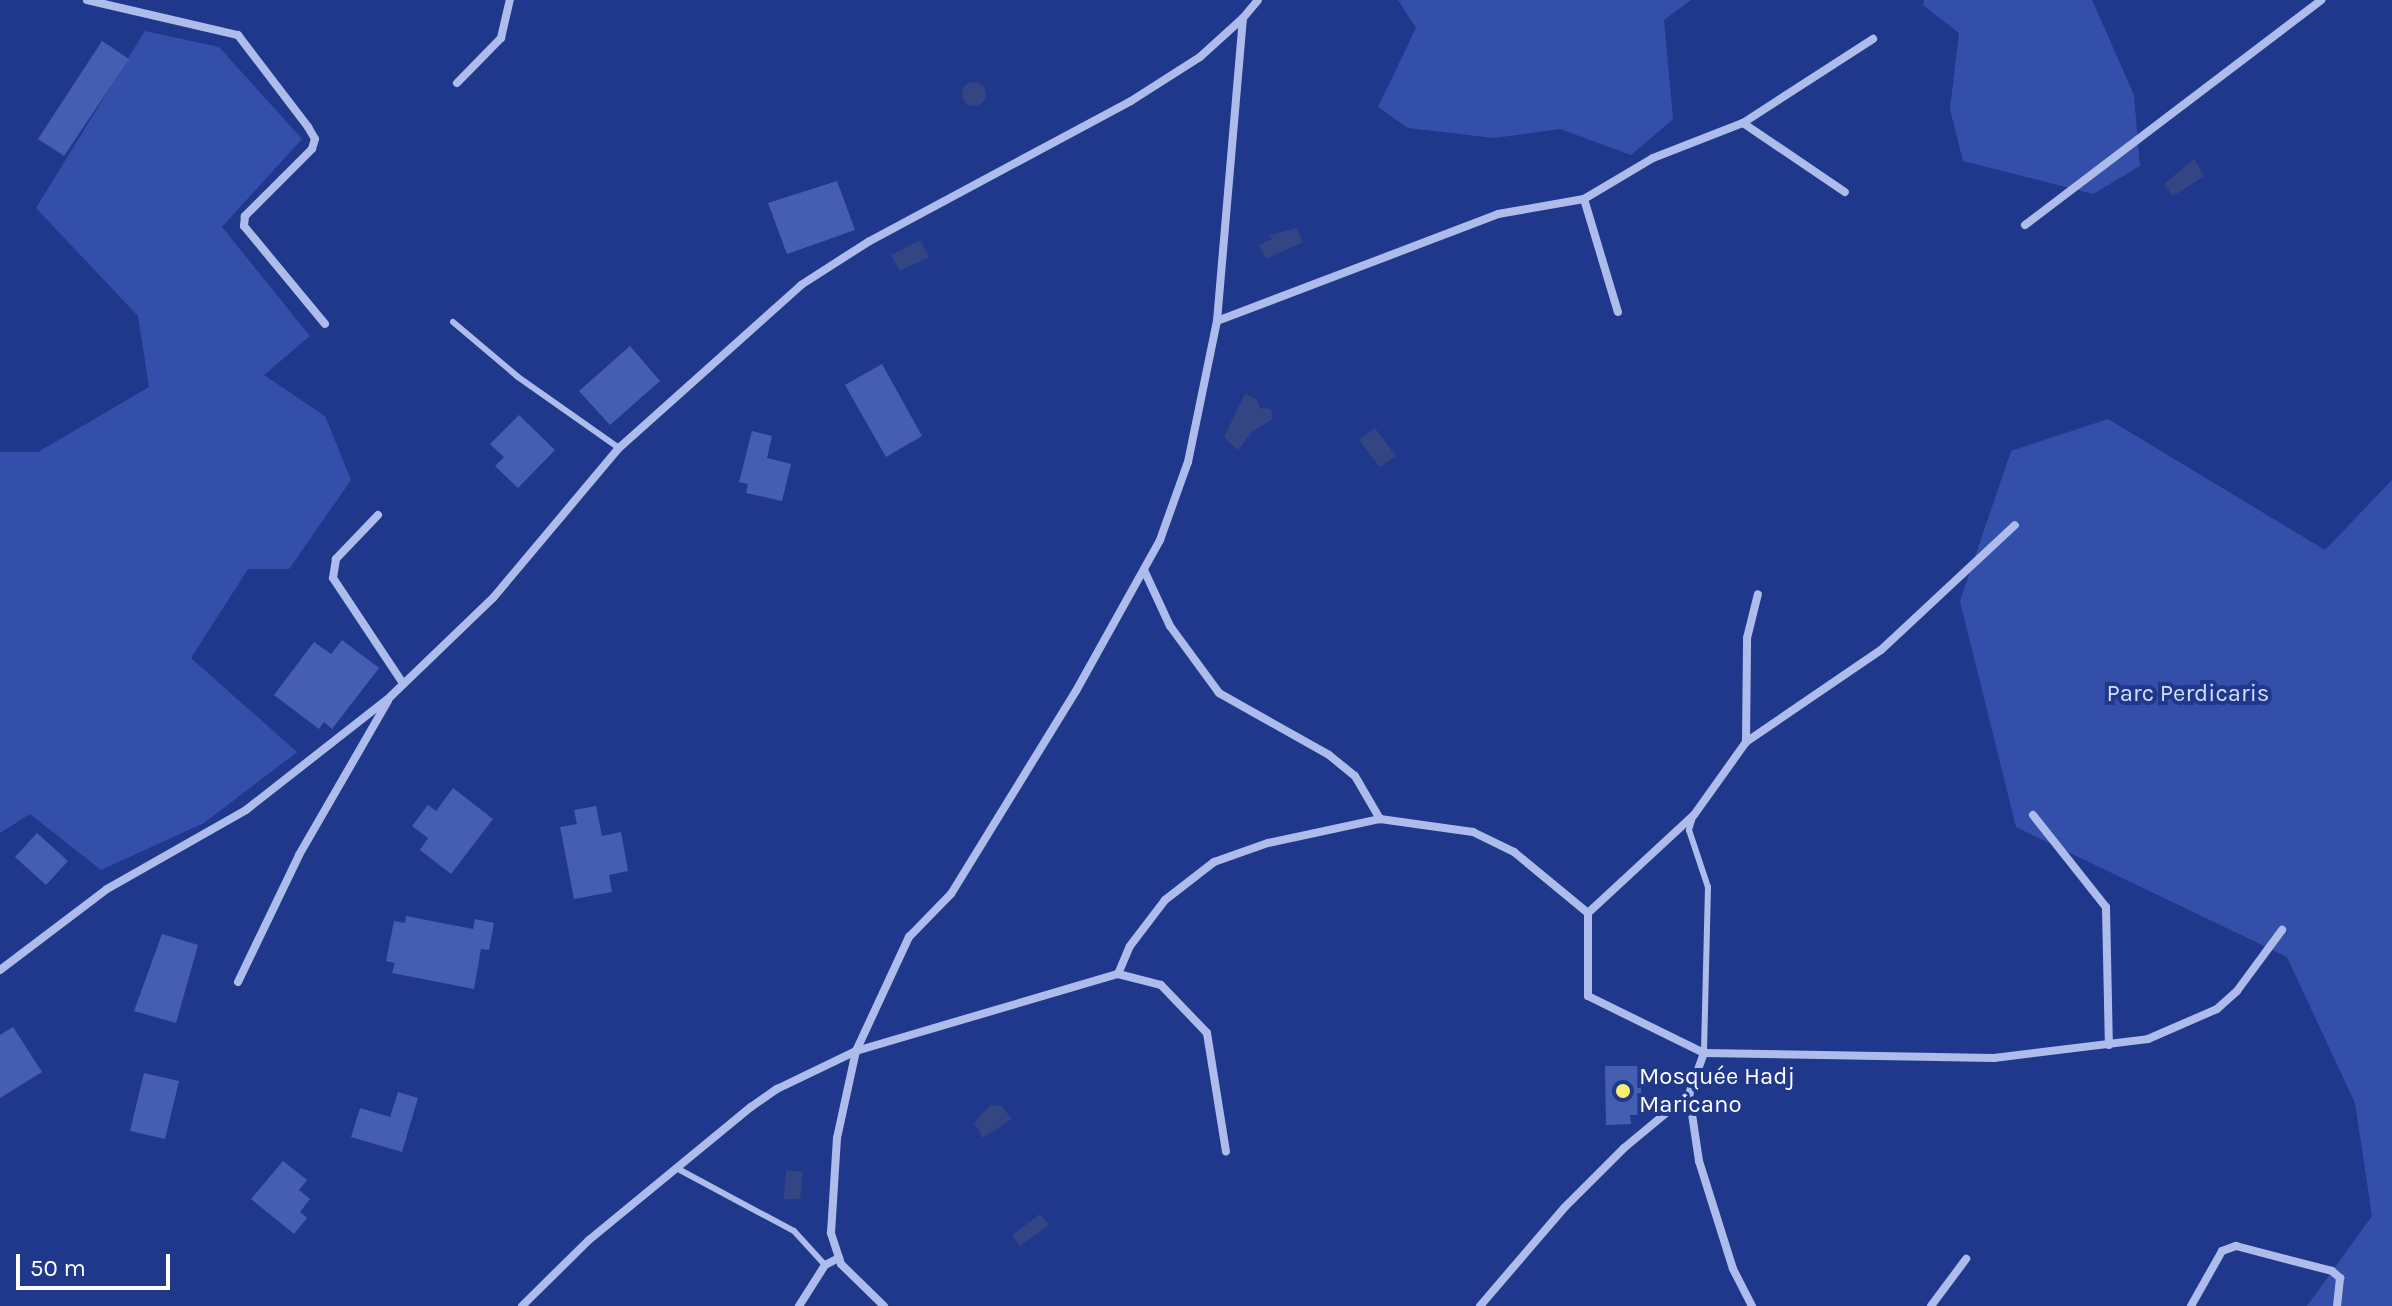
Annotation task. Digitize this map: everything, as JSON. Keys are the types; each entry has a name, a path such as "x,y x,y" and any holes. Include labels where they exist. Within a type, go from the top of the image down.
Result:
{"street":[{"path":"87,0 238,35 308,127 315,139 312,149 245,216 244,226 325,324"},
{"path":"457,83 501,38 510,0"},
{"path":"238,982 299,855 390,697 402,682 493,598 619,448 801,285 881,234 1131,101 1200,57 1258,0"},
{"path":"2025,225 2321,0"},
{"path":"884,1306 839,1258 831,1233 833,1176 842,1104 856,1051 909,937 951,894 1144,570 1188,462 1217,321 1243,18"},
{"path":"1217,321 1498,214 1584,199 1653,158 1743,123 1873,39"},
{"path":"1743,123 1845,192"},
{"path":"1584,199 1618,312"},
{"path":"378,515 336,559 333,578 402,682"},
{"path":"2015,525 1881,650 1746,742 1694,815 1588,913 1588,996 1704,1053 1981,1058 2109,1045 2177,1030 2217,1009 2237,991 2282,930"},
{"path":"1144,570 1170,626 1219,693 1329,755 1355,776 1380,819"},
{"path":"1746,742 1747,638 1758,594"},
{"path":"0,970 107,889 246,810 390,697"},
{"path":"2033,815 2106,907 2109,1045"},
{"path":"1118,974 1149,919 1192,875 1235,852 1380,819 1455,828 1496,842 1588,913"},
{"path":"522,1306 589,1240 680,1170 777,1089 856,1051 1118,974 1161,985 1207,1033 1226,1151"},
{"path":"1480,1306 1574,1197 1689,1094 1704,1053"},
{"path":"1689,1094 1710,1200 1733,1269 1752,1306"},
{"path":"2191,1306 2222,1251 2236,1246 2337,1274 2337,1306"},
{"path":"799,1306 825,1265 839,1258"},
{"path":"1931,1306 1966,1259"}],"lane":[{"path":"453,322 518,377 619,448"},
{"path":"1694,815 1689,830 1708,887 1704,1053"},
{"path":"680,1170 794,1231 825,1265"}],"green space":[{"path":"1398,0 1691,0 1664,20 1673,119 1631,155 1560,129 1494,138 1408,128 1378,107 1416,28"},
{"path":"1924,0 2092,0 2134,95 2140,166 2093,194 1963,161 1950,109 1959,33 1923,5"},
{"path":"145,31 219,47 302,139 222,227 310,336 264,375 325,416 351,480 289,569 248,569 191,658 297,752 204,823 101,870 30,814 0,833 0,452 38,452 149,387 138,316 36,208"},
{"name":"Parc Perdicaris","path":"2108,419 2325,550 2392,480 2392,1306 2307,1306 2372,1216 2355,1103 2287,957 2016,827 1960,601 2011,451"}],"shaded area":[{"path":"974,82 983,85 986,94 983,103 974,106 965,103 962,94 965,85"},
{"path":"2194,159 2204,176 2173,196 2164,184"},
{"path":"1297,228 1303,242 1266,259 1259,245 1272,239 1269,235"},
{"path":"920,240 929,257 900,271 891,255"},
{"path":"1245,394 1257,399 1260,408 1271,409 1273,419 1252,432 1238,450 1224,437"},
{"path":"1375,428 1396,456 1380,467 1359,440"},
{"path":"990,1105 1001,1106 1012,1119 983,1138 974,1123"},
{"path":"786,1170 803,1172 800,1199 784,1199"},
{"path":"1040,1214 1049,1225 1020,1246 1012,1235"}],"building":[{"path":"102,41 129,59 64,156 38,139"},
{"path":"837,181 855,230 787,254 768,203"},
{"path":"630,346 660,381 610,425 579,391"},
{"path":"882,364 922,436 886,457 845,385"},
{"path":"519,415 555,450 518,488 495,466 504,457 490,444"},
{"path":"752,431 772,436 767,458 791,464 782,501 746,493 748,484 739,482"},
{"path":"342,640 379,668 332,729 324,722 319,729 274,695 314,642 331,654"},
{"path":"453,788 493,819 451,874 420,850 428,838 412,826 428,805 436,811"},
{"path":"596,806 602,836 621,832 628,871 609,875 612,892 574,899 560,827 577,824 574,810"},
{"path":"37,833 68,861 46,885 15,857"},
{"path":"406,916 473,929 475,919 494,923 489,950 481,949 474,989 392,973 395,963 386,961 394,921 405,923"},
{"path":"162,934 198,945 176,1023 134,1011"},
{"path":"13,1027 42,1072 0,1098 0,1035"},
{"name":"Mosquée Hadj Maricano","path":"1605,1066 1640,1066 1642,1115 1630,1115 1631,1124 1606,1125"},
{"path":"144,1073 179,1081 165,1139 130,1131"},
{"path":"398,1092 418,1098 402,1152 351,1137 360,1108 390,1117"},
{"path":"283,1161 307,1180 299,1190 310,1199 300,1212 307,1218 294,1234 251,1199"}],"place":[{"name":"Mosquée Hadj Maricano","path":"1623,1091"}]}
